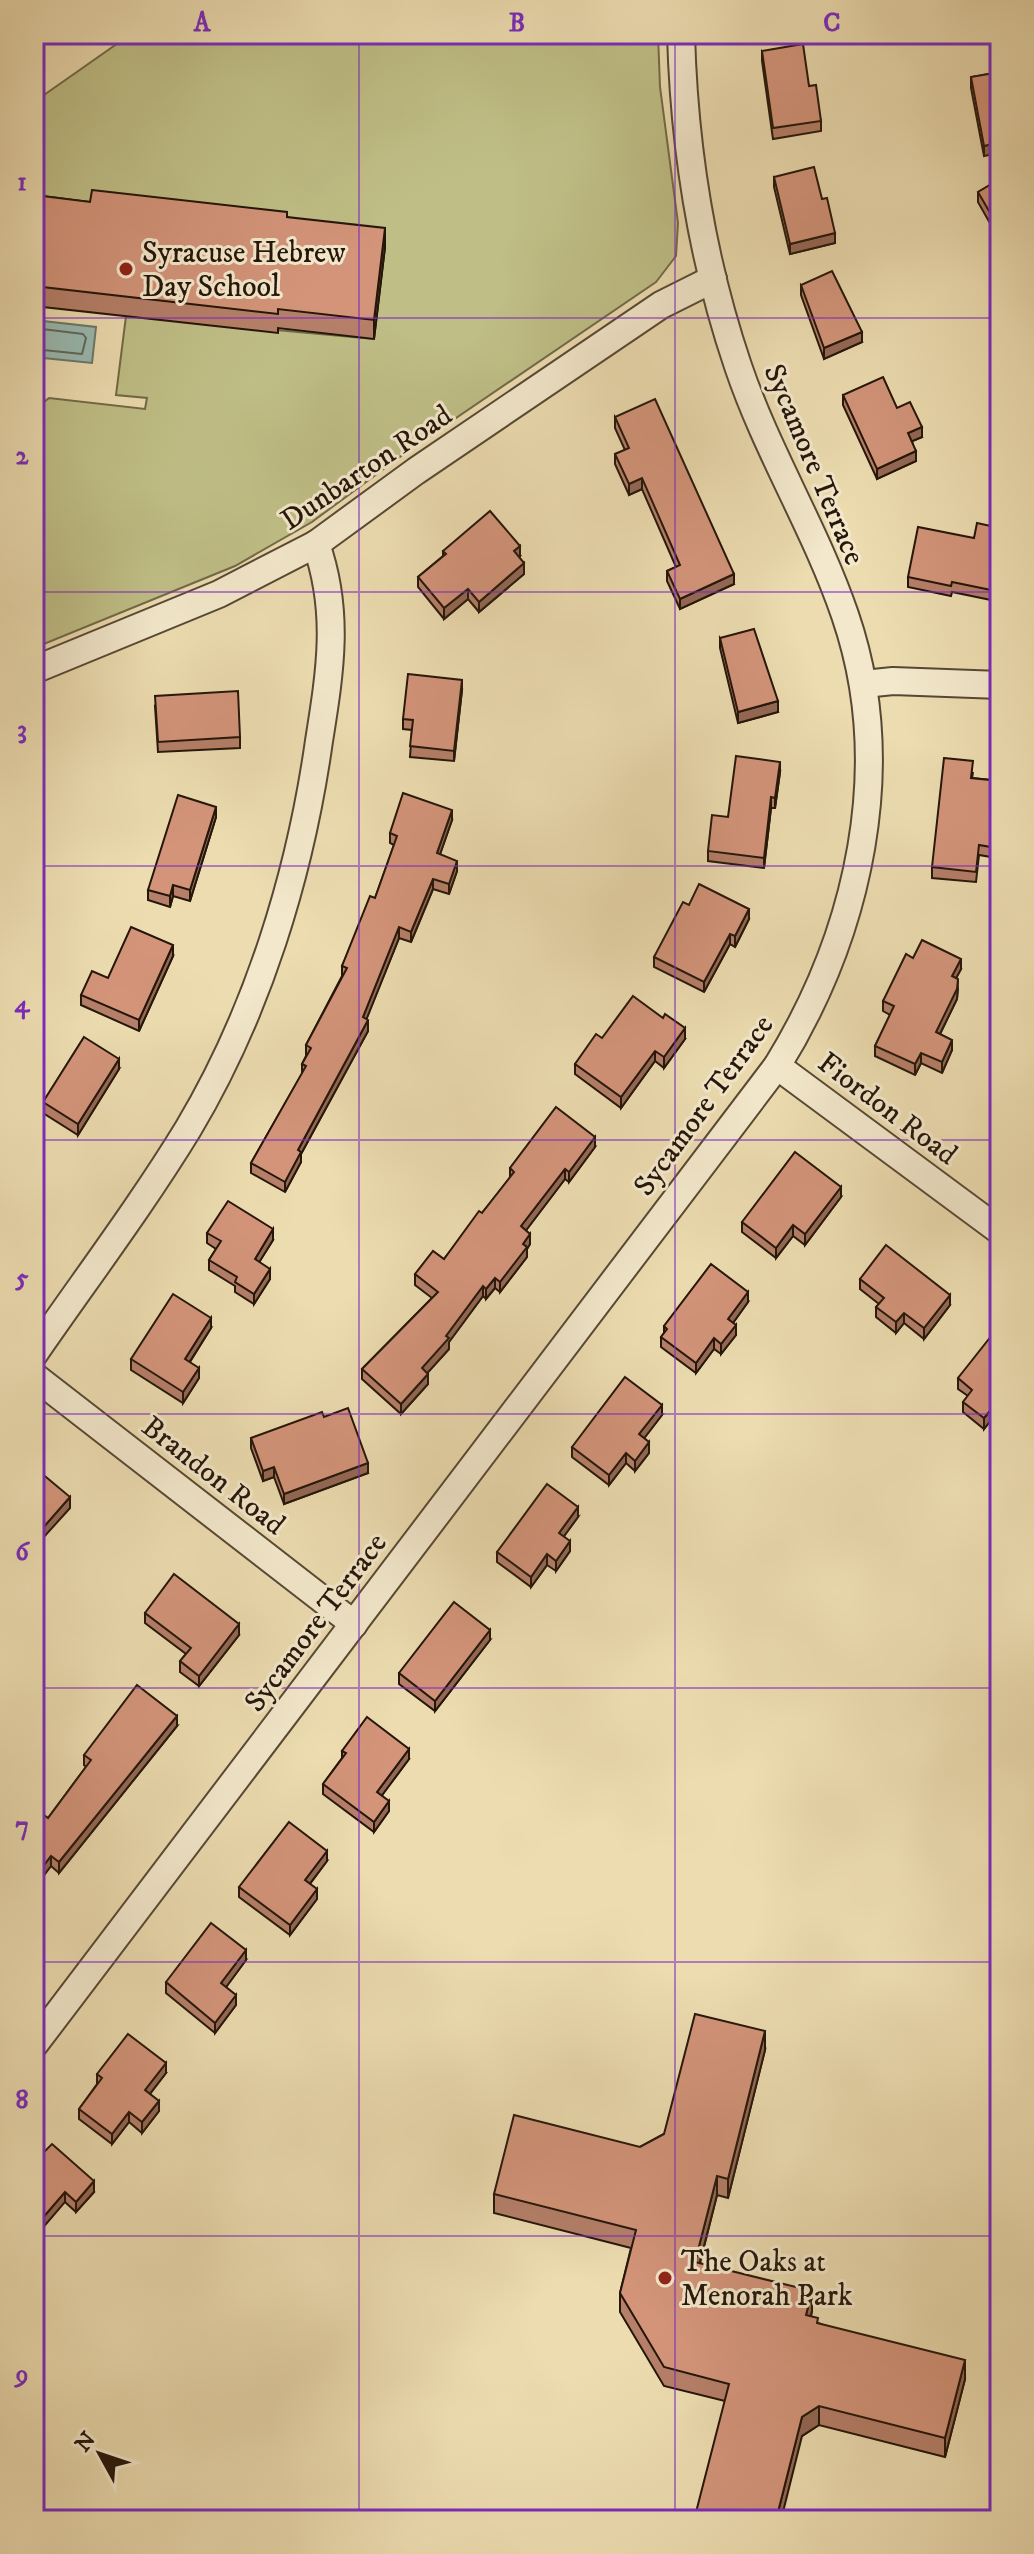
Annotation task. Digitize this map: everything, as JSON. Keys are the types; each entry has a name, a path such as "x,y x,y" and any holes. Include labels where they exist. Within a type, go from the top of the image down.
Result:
{"street":[{"name":"Sycamore Terrace","path":"34,2045 777,1066 795,1037 840,938 862,848 871,742 864,684 845,615 738,368 703,239 684,96 681,34"},
{"name":"Dunbarton Road","path":"34,670 219,594 316,544 416,471 661,305 713,279"},
{"path":"34,1354 188,1128 243,1022 284,905 310,802 332,656 329,581 316,544"},
{"path":"864,684 893,681 1000,685"},
{"name":"Fiordon Road","path":"777,1066 1000,1231"},
{"name":"Brandon Road","path":"34,1376 354,1624"}],"shaded area":[{"path":"131,34 658,34 660,87 678,223 676,256 656,282 412,448 312,522 235,566 34,648 34,410 49,398 145,409 147,398 116,395 126,316 374,339 34,214 34,102"}],"water":[{"path":"34,320 96,327 92,363 34,357"}],"building":[{"path":"803,44 809,86 816,85 821,121 773,128 762,51"},
{"path":"1000,72 1000,142 984,146 971,77"},
{"path":"814,167 822,199 827,198 835,233 790,244 774,177"},
{"path":"1000,179 1000,230 978,192"},
{"path":"92,190 287,212 287,217 385,228 374,320 278,309 278,314 34,286 34,195 90,202"},
{"path":"832,271 862,332 824,348 801,285"},
{"path":"883,377 897,408 910,402 922,427 908,433 916,451 877,469 843,395"},
{"path":"655,399 734,574 680,599 667,571 680,565 642,478 629,484 615,454 629,448 615,417"},
{"path":"490,511 520,546 514,551 524,563 479,602 468,589 444,608 418,577"},
{"path":"977,523 1000,528 1000,546 991,590 908,577 918,527 974,538"},
{"path":"754,629 778,701 738,712 720,638"},
{"path":"408,674 462,680 454,751 410,746 413,720 403,719"},
{"path":"238,691 240,737 158,742 155,696"},
{"path":"736,756 780,762 775,798 771,797 764,858 708,851 712,815 728,817"},
{"path":"944,758 973,761 971,778 1000,781 1000,828 993,827 991,847 979,845 976,872 932,867"},
{"path":"403,793 452,810 437,853 457,861 449,884 433,879 411,932 399,927 363,1017 368,1020 298,1150 301,1152 285,1182 251,1163 306,1066 302,1064 311,1048 306,1045 347,968 342,966 370,896 375,898 397,836 390,833"},
{"path":"178,795 216,807 190,890 173,885 170,896 148,890"},
{"path":"699,884 749,909 735,936 730,934 704,982 654,957 683,902 689,905"},
{"path":"131,927 173,945 139,1020 81,995 92,971 108,978"},
{"path":"922,940 961,959 952,976 958,979 957,989 936,1032 952,1040 942,1062 921,1053 915,1064 875,1046 894,1006 883,1001 906,954 913,958"},
{"path":"633,996 663,1018 665,1014 685,1028 664,1057 655,1051 621,1097 575,1064 596,1034 602,1038"},
{"path":"84,1037 119,1059 78,1124 43,1102"},
{"path":"1000,1088 1000,1105 992,1099"},
{"path":"556,1107 595,1137 569,1172 565,1169 521,1226 530,1234 523,1244 527,1247 500,1282 495,1278 486,1289 483,1286 446,1336 449,1338 422,1368 428,1374 401,1404 362,1369 438,1292 415,1274 433,1251 444,1259 479,1211 482,1213 514,1172 510,1168"},
{"path":"795,1152 841,1187 805,1234 793,1225 776,1248 742,1222"},
{"path":"228,1201 273,1229 255,1259 270,1269 254,1294 235,1282 237,1277 209,1260 221,1241 207,1233"},
{"path":"886,1245 950,1295 924,1328 904,1313 896,1322 876,1307 884,1298 860,1279"},
{"path":"711,1264 748,1292 728,1319 736,1325 721,1344 714,1338 696,1363 661,1337 667,1329 664,1326"},
{"path":"173,1294 211,1318 185,1359 199,1368 183,1392 131,1359"},
{"path":"996,1330 1000,1334 1000,1411 994,1406 984,1418 963,1402 972,1390 958,1378"},
{"path":"625,1377 662,1405 639,1434 649,1442 635,1461 626,1453 609,1475 572,1447"},
{"path":"348,1408 368,1463 284,1494 274,1467 263,1471 251,1438 322,1412 324,1417"},
{"path":"40,1472 70,1497 34,1538 34,1478"},
{"path":"547,1484 578,1507 559,1533 570,1541 556,1561 547,1554 531,1577 497,1552"},
{"path":"174,1574 239,1624 199,1676 180,1661 191,1648 145,1613"},
{"path":"454,1602 490,1630 435,1701 399,1673"},
{"path":"137,1685 177,1716 59,1862 51,1856 34,1878 34,1812 36,1809 48,1818 91,1760 84,1755"},
{"path":"367,1717 409,1749 377,1792 389,1801 374,1822 323,1784"},
{"path":"289,1822 327,1851 305,1880 317,1889 290,1925 239,1887"},
{"path":"211,1923 246,1950 221,1983 236,1995 215,2023 166,1982"},
{"name":"The Oaks at Menorah Park","path":"695,2014 765,2031 728,2179 717,2176 695,2262 812,2291 806,2315 818,2318 817,2323 965,2360 945,2438 819,2406 802,2417 776,2520 694,2520 729,2384 664,2367 620,2293 636,2230 494,2194 514,2115 640,2147 664,2134"},
{"path":"128,2034 166,2063 145,2090 159,2101 142,2122 129,2112 112,2134 79,2109 102,2078 97,2074"},
{"path":"52,2144 94,2181 76,2202 65,2192 34,2228 34,2162"}],"place":[{"name":"Syracuse Hebrew Day School","path":"126,269"},
{"name":"The Oaks at Menorah Park","path":"665,2278"}]}
